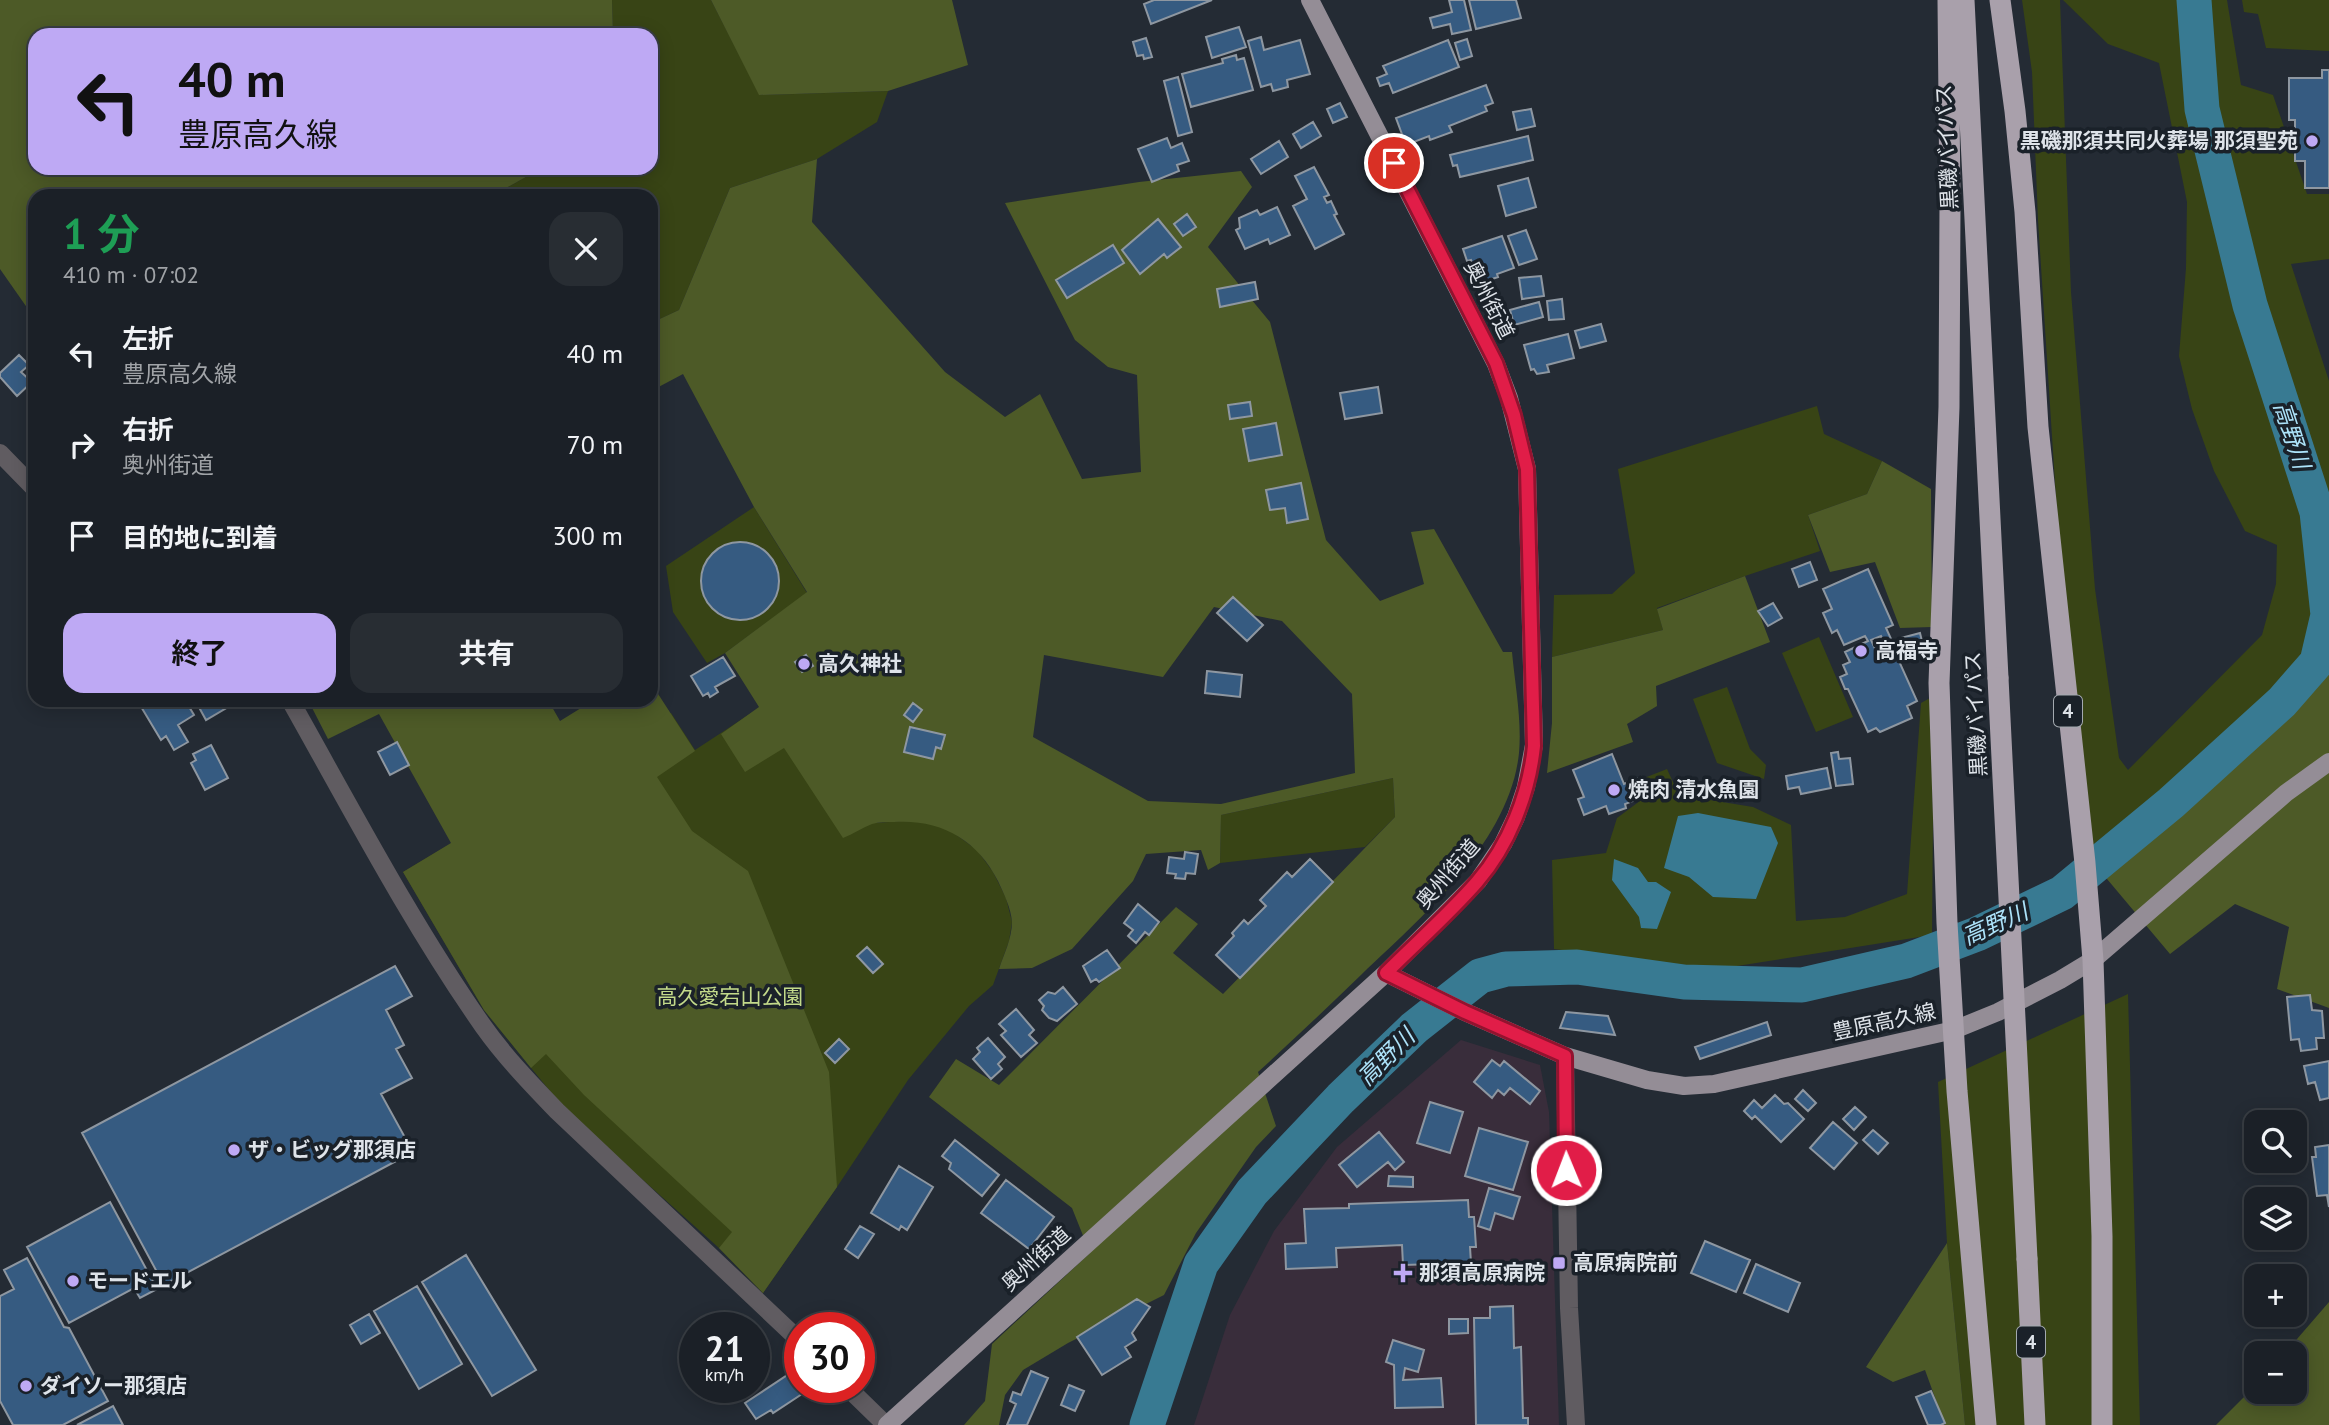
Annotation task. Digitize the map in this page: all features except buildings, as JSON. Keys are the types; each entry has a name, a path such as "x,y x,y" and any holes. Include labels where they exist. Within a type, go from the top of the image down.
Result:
{"highway":[{"path":"1948,0 1949,407 1939,684 1947,923 1974,1301 1986,1425"},
{"name":"黒磯バイパス","path":"1964,0 2035,1425"},
{"name":"4","path":"2000,0 2017,123 2038,427 2085,863 2092,960 2102,1236 2102,1425"}],"main road":[{"name":"奥州街道","path":"887,1425 1386,973 1478,881 1517,817 1526,787 1534,746 1527,469 1512,410 1496,363 1310,0"},
{"name":"豊原高久線","path":"1386,973 1465,1012 1565,1056 1647,1080 1684,1086 1714,1084 1954,1030 1998,1012 2060,980 2092,960 2276,802 2329,762"}],"street":[{"path":"0,453 28,482"},
{"path":"294,707 416,923 484,1028 557,1111 784,1326"},
{"path":"1565,1056 1569,1308 1576,1425"},
{"path":"864,1403 887,1425"}],"shaded area":[{"name":"那須高原病院","path":"1461,1040 1540,1065 1549,1112 1559,1425 1194,1425 1230,1315 1274,1231 1337,1147"}],"green space":[{"path":"0,0 612,0 613,28 28,28 28,175 529,175 504,189 28,189 28,309 0,269"},
{"path":"612,0 711,0 760,95 888,91 877,122 817,159 730,188 679,310 658,320 658,189 504,189 529,175 658,175 658,28 613,28"},
{"path":"711,0 952,0 968,65 888,91 759,95"},
{"path":"2022,0 2060,0 2071,292 2095,589 2119,758 2128,770 2262,635 2276,584 2277,545 2245,531 2214,471 2192,409 2179,356 2186,268 2187,202 2159,63 2108,44 2063,0 2227,0 2241,85 2273,95 2307,194 2329,194 2329,259 2291,264 2329,381 2329,672 2310,695 2102,873 2092,845 2058,529 2038,220 2032,72"},
{"path":"2242,0 2329,0 2329,51 2266,48 2258,14 2244,12"},
{"path":"817,159 812,222 945,372 1005,417 1040,394 1082,479 1141,472 1137,375 1108,367 1075,340 1005,203 1139,182 1241,171 1252,187 1208,247 1270,322 1326,540 1380,601 1424,584 1411,532 1434,529 1503,652 1512,652 1519,715 1519,753 1512,785 1499,817 1481,847 1460,875 1411,928 1258,1072 1276,1126 1256,1147 1196,1233 1164,1295 1068,1343 1023,1370 1005,1395 999,1425 964,1425 985,1401 992,1344 1090,1253 1072,1208 929,1097 956,1059 999,1085 1176,907 1198,924 1173,953 1223,994 1395,817 1393,778 1221,815 1220,863 1208,870 1201,850 1146,854 1133,881 1072,949 1032,968 999,969 1011,934 1010,912 989,866 968,843 942,828 911,822 875,823 843,838 784,748 745,772 721,734 759,707 725,653 807,592 754,507 683,374 658,387 658,320 679,310 730,188","holes":["1214,607 1282,621 1352,694 1355,773 1221,804 1148,801 1033,737 1044,655 1163,677"]},
{"path":"1817,406 1824,434 1882,461 1867,494 1808,515 1820,551 1657,608 1663,630 1552,657 1554,595 1612,594 1635,573 1618,469"},
{"path":"1882,461 1931,489 1932,627 1900,628 1875,562 1830,572 1808,515 1867,494"},
{"path":"754,507 807,593 725,653 707,663 673,612 666,566"},
{"path":"1745,576 1770,642 1656,686 1657,706 1627,724 1633,742 1547,773 1552,723 1552,657 1663,630 1657,609"},
{"path":"1819,637 1853,717 1816,732 1782,653"},
{"path":"2329,672 2329,1008 2277,989 2289,927 2235,904 2170,954 2102,873 2310,695"},
{"path":"1727,687 1750,749 1766,765 1764,779 1717,763 1693,699"},
{"name":"高久愛宕山公園","path":"658,694 695,751 657,777 692,831 748,871 829,1072 837,1187 763,1293 719,1248 732,1232 584,1095 546,1054 531,1068 484,1010 403,872 451,843 379,714 328,739 312,707 552,707 560,721 583,707 658,707"},
{"path":"1930,698 1932,935 1718,969 1554,949 1552,860 1606,853 1617,818 1648,795 1644,778 1667,769 1679,795 1753,807 1791,825 1796,921 1845,917 1907,894 1921,703"},
{"name":"高久愛宕山公園","path":"759,708 874,823 930,823 951,831 977,850 993,872 1006,898 1012,922 1009,941 993,985 969,1006 908,1080 763,1293 719,1248 567,1112 484,1010 403,872 671,713 695,750"},
{"path":"1393,778 1395,817 1365,847 1220,863 1221,815"},
{"path":"2128,994 2140,1425 1965,1425 1947,1243 1938,1082"},
{"path":"1947,1243 1965,1425 1945,1425 1925,1370 1893,1382 1866,1367"},
{"path":"2329,1302 2329,1425 2216,1425 2244,1397 2244,1404 2307,1404 2307,1341 2295,1341"}],"water":[{"path":"1698,813 1771,827 1778,843 1756,899 1713,897 1689,877 1664,868 1678,816"},
{"path":"1614,859 1638,868 1648,882 1656,882 1671,892 1657,929 1641,928 1639,917 1612,880"}],"waterway":[{"name":"高野川","path":"1147,1425 1201,1264 1252,1192 1341,1098 1414,1028 1480,976 1506,969 1577,967 1684,982 1802,985 1906,961 1977,934 2062,893 2171,803 2282,702 2317,662 2328,615 2317,512 2250,305 2202,109 2194,0"}],"place":[{"name":"黒磯那須共同火葬場 那須聖苑","path":"2312,141"},
{"name":"高福寺","path":"1861,651"},
{"name":"高久神社","path":"804,664"},
{"name":"焼肉 清水魚園","path":"1614,790"},
{"name":"ザ・ビッグ那須店","path":"234,1150"},
{"name":"高原病院前","path":"1559,1263"},
{"name":"那須高原病院","path":"1403,1273"},
{"name":"モードエル","path":"73,1281"},
{"name":"ダイソー那須店","path":"26,1386"}],"route":[{"path":"1394,163 1496,363 1519,432 1527,469 1534,746 1533,760 1517,817 1503,844 1478,881 1386,973 1465,1012 1565,1056 1566,1170"}]}
